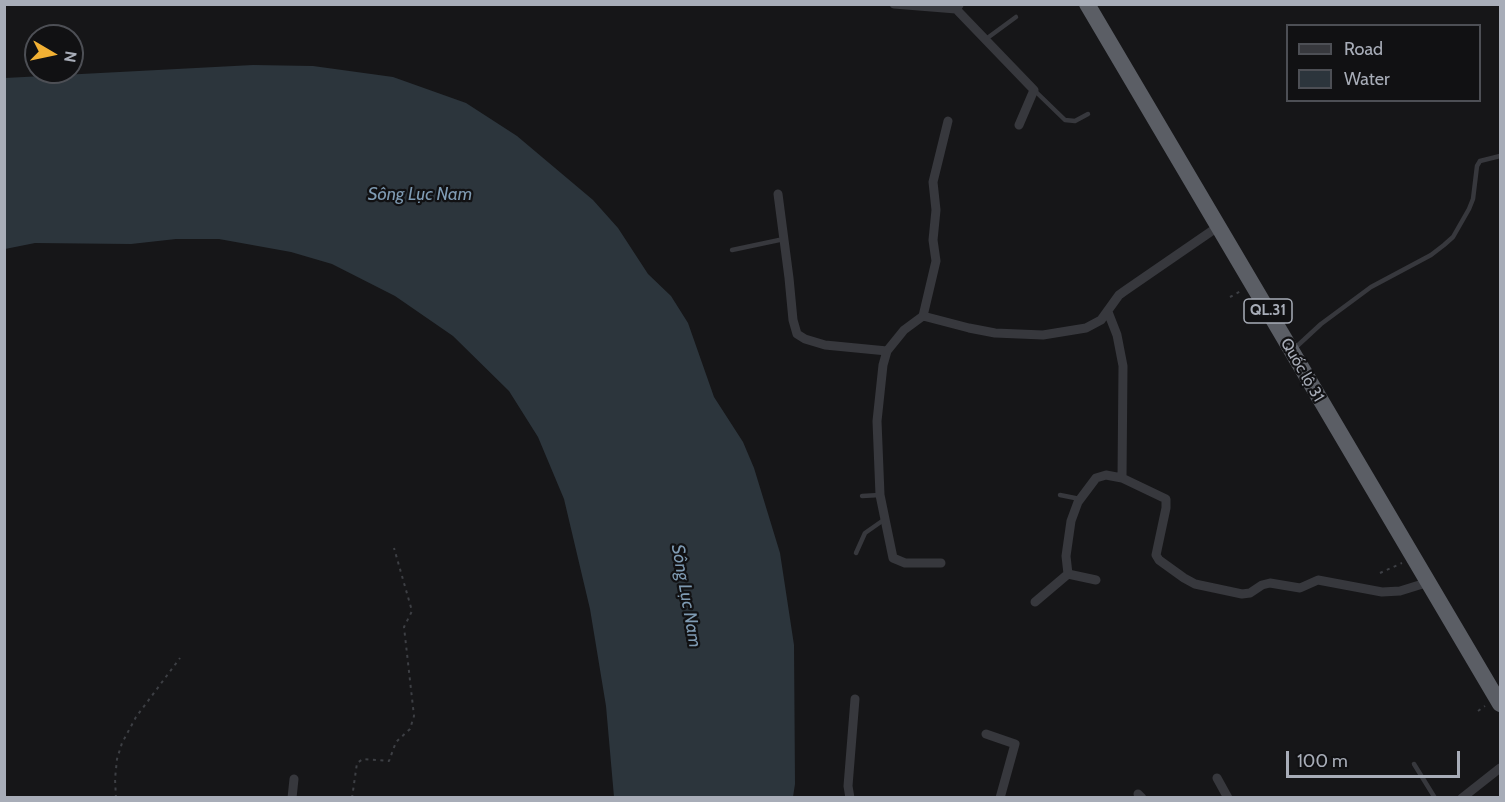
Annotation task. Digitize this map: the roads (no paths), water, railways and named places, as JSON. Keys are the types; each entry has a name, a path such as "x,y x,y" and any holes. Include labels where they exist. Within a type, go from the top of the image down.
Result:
{"highway":[{"name":"Quốc lộ 31","path":"1087,4 1104,24 1291,351 1500,704"}],"street":[{"path":"894,4 958,7 1000,57 1034,90 1019,125"},
{"path":"941,563 905,562 893,558 880,495 877,420 880,386 887,351 904,330 923,316 936,261 933,240 936,210 933,182 948,121"},
{"path":"778,194 793,320 797,334 825,345 887,351"},
{"path":"923,316 994,333 1086,328 1101,320 1119,295 1219,226"},
{"path":"1108,312 1118,335 1123,366 1122,478"},
{"path":"1068,574 1066,556 1073,512 1100,475 1122,478 1166,499 1157,558 1195,584 1242,594 1250,593 1270,583 1300,588 1318,580 1382,592 1400,591 1429,582"},
{"path":"1068,574 1096,580"},
{"path":"1035,602 1068,574"},
{"path":"850,798 848,786 855,699"},
{"path":"986,734 1015,744 1000,798"},
{"path":"1462,798 1500,768"},
{"path":"1217,778 1228,798"},
{"path":"292,798 294,779"}],"lane":[{"path":"986,39 1016,17"},
{"path":"1034,90 1065,120 1075,121 1088,114"},
{"path":"1291,351 1321,324 1371,287 1422,260 1453,237 1473,199 1477,166 1480,161 1500,156"},
{"path":"732,250 784,239"},
{"path":"862,496 880,495"},
{"path":"1060,495 1081,499"},
{"path":"856,554 865,533 885,519"},
{"path":"1413,764 1435,798"}],"water":[{"name":"Sông Lục Nam","path":"253,65 313,66 393,77 466,103 517,136 593,200 618,228 648,274 671,296 688,323 714,397 743,442 754,468 780,553 794,645 795,784 793,797 614,797 606,706 590,609 564,499 538,437 509,391 453,336 395,296 332,264 291,252 219,239 176,239 131,244 35,243 5,249 5,78 24,77 24,84 84,84 84,74"}]}
